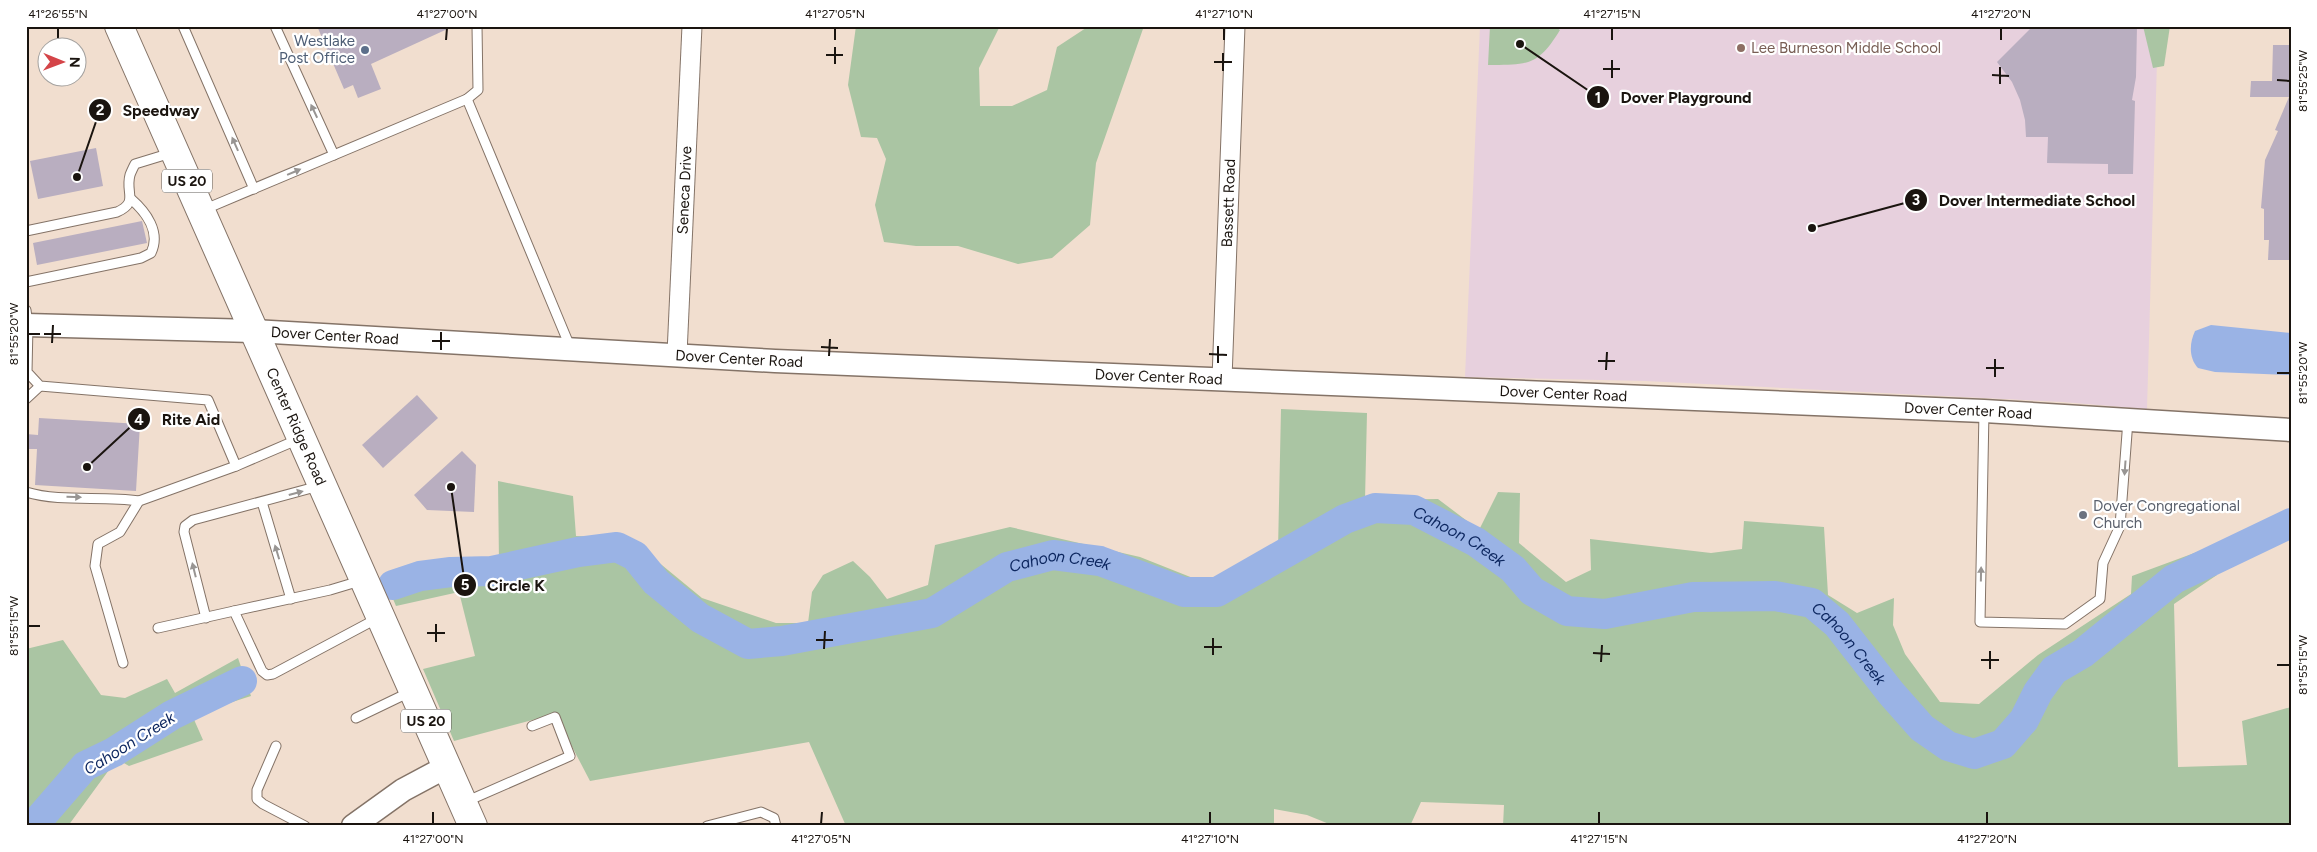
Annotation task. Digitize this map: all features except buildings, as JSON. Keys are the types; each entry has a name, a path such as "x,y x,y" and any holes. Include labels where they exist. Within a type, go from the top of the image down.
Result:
{"main road":[{"name":"Center Ridge Road","path":"123,28 200,212 468,814"}],"street":[{"name":"Seneca Drive","path":"677,354 692,26"},
{"name":"Bassett Road","path":"1222,379 1235,26"},
{"name":"Dover Center Road","path":"27,320 677,354 775,361 1984,411 2291,430"},
{"path":"353,826 403,790 446,767"}],"lane":[{"path":"183,26 254,189"},
{"path":"275,26 334,155"},
{"path":"200,212 467,99 478,90 477,26"},
{"path":"467,99 571,349"},
{"path":"26,231 117,212 126,208 131,199 130,175 135,164 174,152"},
{"path":"26,282 142,258 151,254 155,246 151,222 142,209 131,199"},
{"path":"27,320 27,372 40,386 208,400 236,466"},
{"path":"26,399 40,386"},
{"path":"1984,411 1980,622 2065,624 2100,599 2103,563 2120,526 2128,419"},
{"path":"26,492 43,497 123,498 139,501 236,466 301,438"},
{"path":"206,618 184,532 186,526 193,520 323,485"},
{"path":"123,663 95,566 98,544 120,532 139,501"},
{"path":"262,502 291,599"},
{"path":"158,628 330,590 365,579"},
{"path":"234,611 262,671 267,675 273,674 381,616"},
{"path":"356,718 413,690"},
{"path":"468,814 570,756 555,717 532,726"},
{"path":"276,746 257,790 257,799 305,826"},
{"path":"707,826 761,812 774,818 776,826"}],"shaded area":[{"path":"1480,26 2158,26 2147,409 2062,402 1645,381 1465,377"}],"green space":[{"path":"856,26 1000,26 979,68 980,106 1012,106 1047,90 1057,47 1089,26 1144,26 1096,163 1090,225 1052,258 1018,264 958,246 916,246 884,242 875,205 886,159 877,138 861,137 848,85"},
{"path":"1490,26 1554,26 1560,30 1545,51 1531,61 1513,65 1488,65"},
{"path":"2143,26 2170,26 2164,66 2153,68"},
{"path":"1281,409 1367,413 1365,500 1438,499 1479,530 1498,492 1520,493 1519,543 1566,582 1591,570 1590,539 1711,553 1742,549 1744,521 1824,527 1828,595 1857,613 1894,598 1893,625 1905,654 1940,702 1979,704 2038,655 2131,594 2132,576 2216,545 2217,575 2174,604 2178,767 2247,765 2242,721 2291,707 2291,826 1503,826 1504,805 1421,802 1410,826 1334,826 1307,815 1274,809 1274,826 846,826 809,742 590,781 555,714 454,741 423,669 475,656 459,592 396,606 385,580 499,562 498,481 573,496 576,536 629,538 702,598 776,623 808,623 812,592 823,575 853,561 870,577 887,599 928,585 935,545 1010,527 1140,557 1203,582 1278,550"},
{"path":"63,640 101,695 125,698 167,679 175,693 238,658 251,696 192,715 203,740 129,766 117,759 68,826 26,826 26,649"}],"water":[{"path":"2211,325 2291,333 2291,375 2215,372 2198,368 2192,355 2193,336 2195,331"}],"waterway":[{"name":"Cahoon Creek","path":"393,585 420,576 451,572 492,571 578,552 617,547 635,556 656,582 700,618 748,644 782,641 932,613 1007,567 1053,555 1100,561 1184,592 1217,592 1345,519 1375,508 1414,510 1476,542 1513,569 1532,591 1567,611 1605,614 1693,597 1775,596 1812,603 1837,624 1891,693 1922,728 1948,746 1974,754 2003,744 2024,720 2038,692 2054,670 2083,653 2174,579 2291,523"},
{"name":"Cahoon Creek","path":"33,826 85,766 114,752 172,715 242,681"}],"place":[{"name":"Dover Playground","path":"1520,44"},
{"name":"Lee Burneson Middle School","path":"1741,48"},
{"name":"Westlake Post Office","path":"365,50"},
{"name":"Speedway","path":"77,177"},
{"name":"Dover Intermediate School","path":"1812,228"},
{"name":"Rite Aid","path":"87,467"},
{"name":"Circle K","path":"451,487"},
{"name":"Dover Congregational Church","path":"2083,515"}]}
